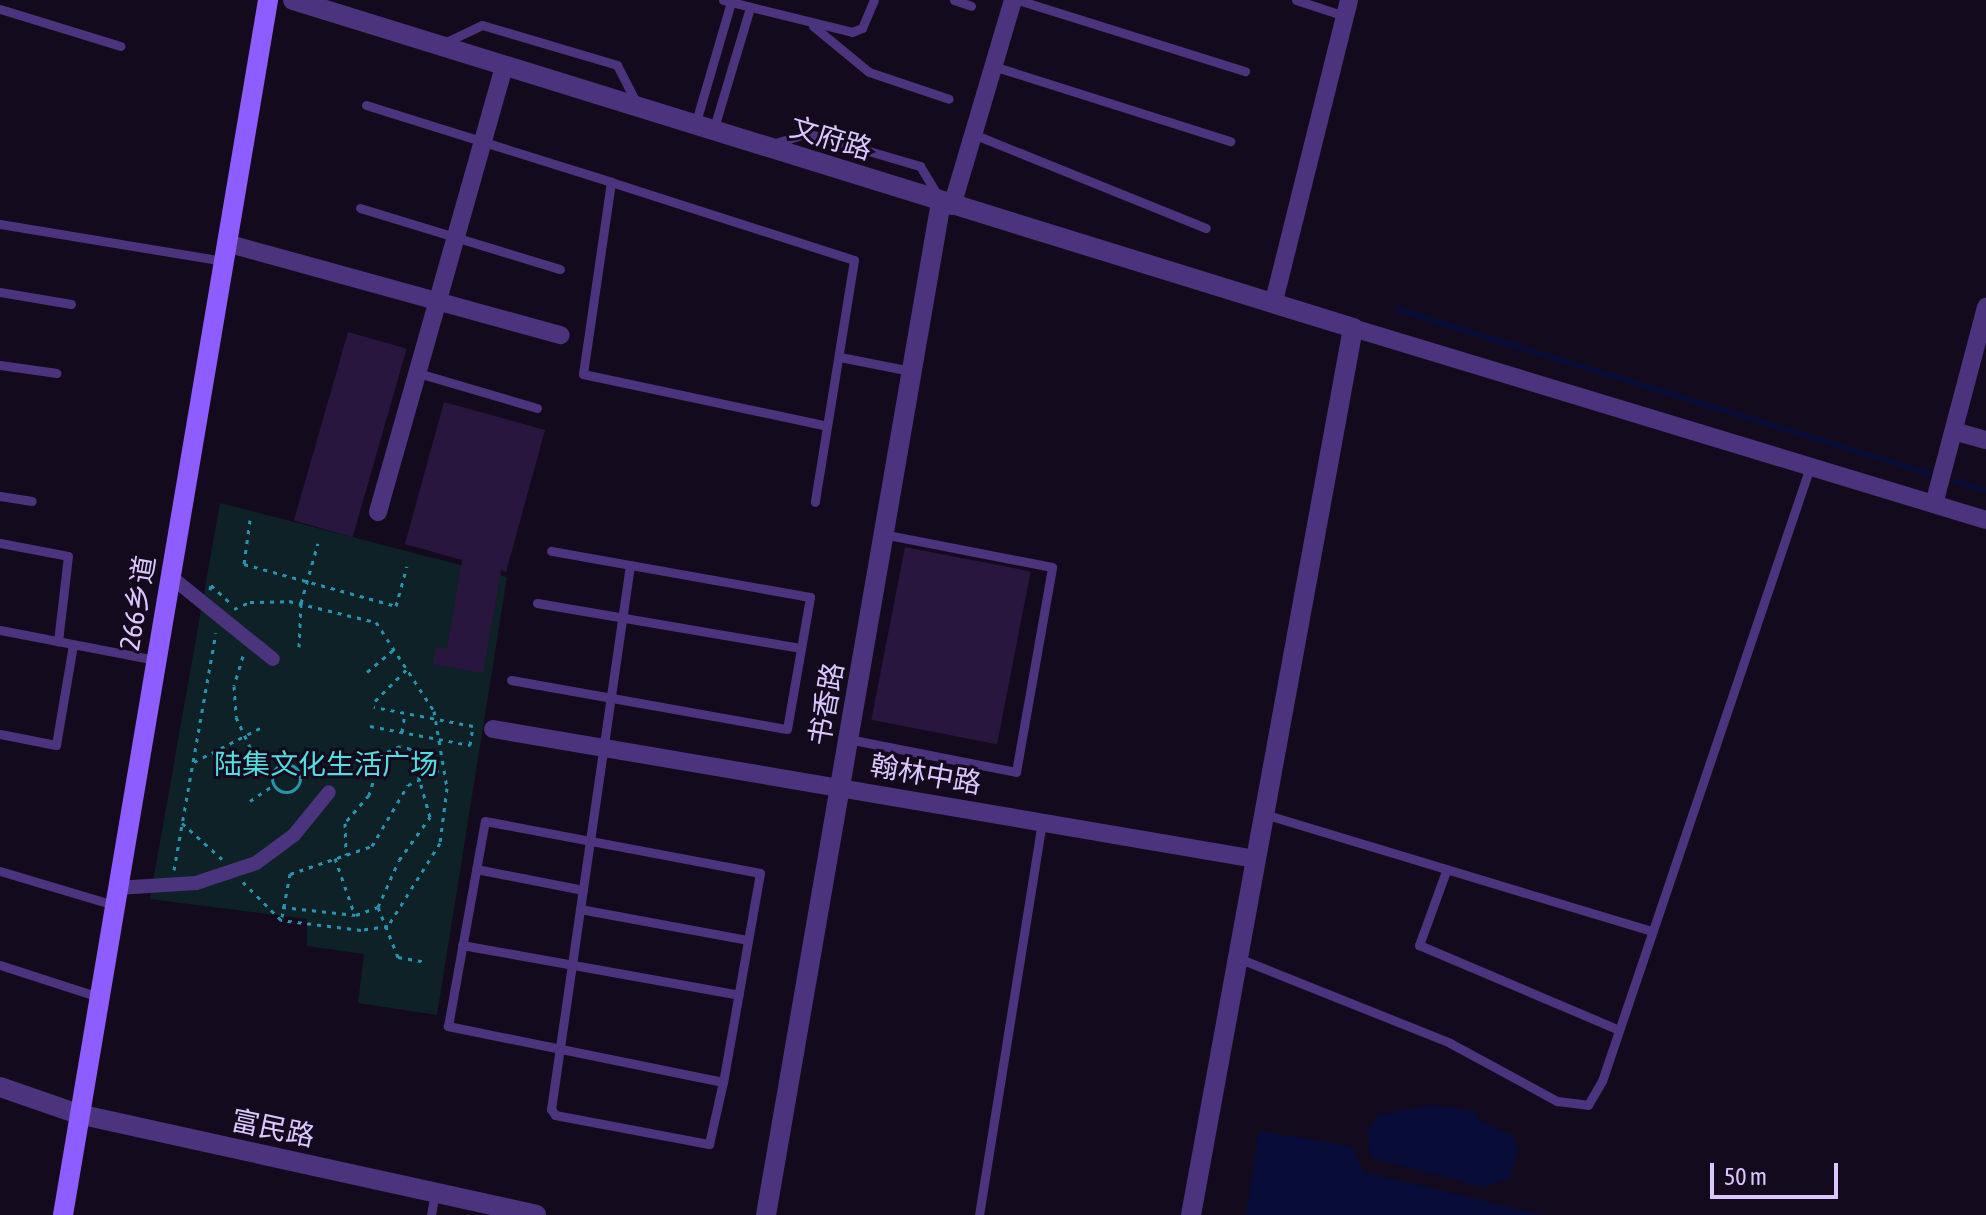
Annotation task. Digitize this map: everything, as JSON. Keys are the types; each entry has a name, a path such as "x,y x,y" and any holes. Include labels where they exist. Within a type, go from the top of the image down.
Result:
{"main road":[{"name":"266乡道","path":"63,1215 268,0"}],"street":[{"name":"文府路","path":"293,0 946,204 1274,301 1353,328"},
{"path":"946,204 973,134 1015,0"},
{"path":"1274,301 1347,8"},
{"path":"378,512 504,66"},
{"name":"书香路","path":"766,1215 912,371 946,204"},
{"path":"225,252 438,301 561,335"},
{"path":"1934,504 1986,307"},
{"path":"1191,1215 1353,328 1986,520"},
{"path":"1954,431 1986,440"},
{"path":"170,576 273,659"},
{"name":"翰林中路","path":"493,729 1256,859"},
{"path":"116,896 235,872 294,835 329,792"},
{"name":"富民路","path":"0,1087 78,1114 536,1215"}],"lane":[{"path":"704,128 732,2 812,26 862,28 874,0"},
{"path":"954,0 971,6"},
{"path":"1015,0 1245,71"},
{"path":"1296,0 1347,8"},
{"path":"704,128 750,8"},
{"path":"0,9 120,46"},
{"path":"439,46 458,31 482,25 617,65 639,108"},
{"path":"812,26 869,72 949,99"},
{"path":"993,66 1230,141"},
{"path":"366,105 847,255 856,270 815,502"},
{"path":"766,147 807,133 920,166 946,204"},
{"path":"973,134 1206,228"},
{"path":"611,182 583,374 827,426"},
{"path":"360,208 560,269"},
{"path":"0,224 225,252"},
{"path":"0,292 71,304"},
{"path":"840,357 912,371"},
{"path":"0,365 56,373"},
{"path":"418,373 537,408"},
{"path":"1238,958 1450,1043 1573,1107 1588,1105 1595,1097 1619,1030 1810,467"},
{"path":"0,496 32,501"},
{"path":"848,739 1016,772 1052,567 883,534"},
{"path":"0,543 68,556 58,641"},
{"path":"511,680 787,729 810,597 551,551"},
{"path":"630,565 606,748 591,841 583,890 557,1052 550,1102 555,1115 698,1143 709,1144 715,1134 760,873 591,841 485,821 448,1026 557,1052 723,1082"},
{"path":"537,603 801,648"},
{"path":"0,630 156,660"},
{"path":"0,734 56,745 73,644"},
{"path":"1264,814 1652,931"},
{"path":"979,1215 1042,822"},
{"path":"476,869 583,890"},
{"path":"0,871 116,896"},
{"path":"1446,871 1419,945 1619,1030"},
{"path":"580,909 748,940"},
{"path":"462,945 739,995"},
{"path":"0,965 99,997"},
{"path":"431,1215 435,1193"}],"path":[{"path":"250,520 240,562 307,582 396,606 407,566"},
{"path":"299,647 301,603 318,543"},
{"path":"171,885 212,646 223,618 250,602 301,603 363,616 397,647 437,719 435,739 444,768 447,804 440,843 388,926 361,930 281,920 182,823"},
{"path":"250,640 234,686 236,717 245,737 274,770 274,785"},
{"path":"367,672 397,647"},
{"path":"375,701 410,666"},
{"path":"370,726 470,745 473,726 374,707"},
{"path":"402,732 405,713"},
{"path":"192,763 264,726"},
{"path":"282,907 356,915 378,907 399,860 430,817 411,749 400,746 382,754 369,795 345,823 346,855"},
{"path":"274,770 291,765 299,776 290,791 274,785"},
{"path":"281,920 290,874 346,855 379,839 399,795 420,778 444,768"},
{"path":"250,801 274,785"},
{"path":"335,858 356,915"},
{"path":"378,907 398,957 427,962"}],"green space":[{"name":"陆集文化生活广场","path":"220,503 507,577 437,1015 358,1003 364,954 307,946 307,919 150,899"}],"shaded area":[{"path":"1433,1105 1476,1112 1479,1120 1512,1135 1518,1149 1510,1178 1484,1187 1371,1158 1367,1130 1379,1115"},
{"path":"1259,1131 1351,1146 1364,1172 1543,1215 1246,1215"}],"building":[{"path":"348,332 407,349 353,537 294,520"},
{"path":"444,402 545,430 506,572 501,570 483,673 433,664 436,647 447,649 462,560 405,544"},
{"path":"905,547 1031,571 997,744 871,720"}],"waterway":[{"path":"1397,309 1935,475"},
{"path":"1955,481 1986,490"}]}
